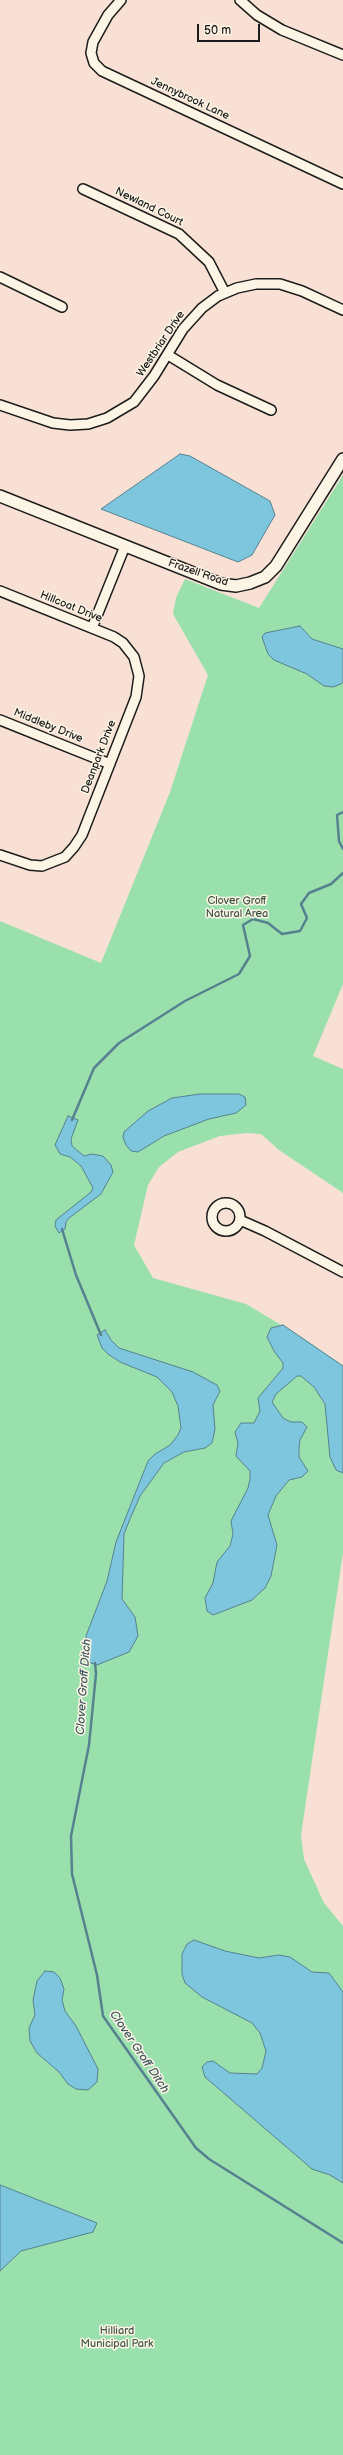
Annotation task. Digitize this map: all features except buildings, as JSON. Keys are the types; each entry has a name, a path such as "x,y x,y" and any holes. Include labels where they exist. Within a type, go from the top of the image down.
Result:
{"street":[{"name":"Jennybrook Lane","path":"120,0 108,15 93,42 91,53 94,63 102,71 343,184"},
{"path":"240,0 257,15 282,30 343,55"},
{"name":"Newland Court","path":"83,189 179,234 210,262 225,292"},
{"path":"0,277 62,307"},
{"name":"Westbriar Drive","path":"0,405 52,423 70,425 88,424 107,418 134,402 191,318 225,292 256,284 280,284 302,291 343,310"},
{"path":"168,354 217,385 271,410"},
{"name":"Frazell Road","path":"0,496 221,584 236,586 250,584 265,577 276,566 343,459"},
{"path":"92,628 125,546"},
{"name":"Hillcoat Drive","path":"0,591 114,637 129,650"},
{"name":"Deanpark Drive","path":"0,855 30,866 42,866 55,863 65,857 82,835 139,687 138,667 129,650"},
{"name":"Middleby Drive","path":"0,720 110,764"},
{"path":"240,1220 265,1231 343,1272"}],"green space":[{"path":"343,475 343,984 313,1056 343,1069 343,1193 279,1150 261,1134 246,1133 220,1136 178,1152 159,1167 148,1185 134,1245 153,1278 246,1304 303,1338 343,1366 343,1553 301,1835 304,1859 324,1903 343,1926 343,2455 0,2455 0,921 101,963 170,792 208,675 173,614 176,598 185,579 259,608"}],"water":[{"path":"180,454 190,456 270,501 275,515 252,555 238,562 101,509"},
{"path":"300,626 312,639 343,649 343,682 341,684 333,687 324,686 307,674 274,660 268,654 262,637 265,633"},
{"path":"200,1094 239,1094 245,1097 246,1105 236,1113 209,1119 164,1136 138,1152 131,1151 126,1145 123,1138 124,1132 148,1111 172,1098"},
{"path":"68,1116 78,1120 71,1139 72,1146 84,1156 92,1154 103,1156 111,1165 113,1172 101,1194 69,1218 66,1222 65,1229 59,1233 55,1226 56,1220 91,1192 93,1188 81,1166 70,1157 60,1154 55,1145"},
{"path":"283,1325 343,1366 343,1473 336,1470 330,1457 325,1404 314,1387 301,1376 297,1376 276,1394 272,1402 283,1418 291,1422 302,1422 307,1427 300,1440 299,1457 308,1471 302,1477 289,1480 276,1496 268,1515 277,1545 271,1576 265,1588 252,1600 213,1615 207,1611 205,1598 213,1583 217,1562 230,1546 233,1534 231,1521 248,1488 250,1479 250,1471 236,1456 238,1443 235,1432 241,1423 254,1423 260,1411 258,1398 283,1368 283,1363 274,1351 267,1337 271,1328"},
{"path":"105,1330 111,1340 119,1348 193,1372 217,1385 220,1391 213,1405 215,1429 212,1443 205,1448 184,1452 164,1463 140,1496 124,1534 122,1599 135,1617 138,1636 129,1652 97,1665 88,1662 86,1636 107,1581 116,1542 148,1461 155,1454 170,1445 178,1435 181,1428 178,1406 172,1392 157,1377 120,1362 108,1354 102,1348 97,1335"},
{"path":"194,1940 225,1951 259,1958 279,1955 290,1957 312,1972 329,1973 343,1992 343,2183 330,2175 312,2169 205,2077 202,2067 207,2062 213,2061 230,2073 257,2074 262,2068 266,2051 260,2033 252,2023 202,1997 185,1983 182,1974 182,1954 187,1944"},
{"path":"45,1971 54,1972 60,1978 64,1989 62,2000 65,2011 76,2026 98,2069 97,2082 88,2090 76,2089 68,2084 59,2072 37,2053 30,2041 29,2028 35,2015 33,2000 37,1981"},
{"path":"0,2185 97,2223 93,2232 21,2251 0,2271"}],"waterway":[{"path":"343,812 337,815 339,841 343,849"},
{"path":"72,1120 94,1068 119,1043 185,1001 239,974 250,956 243,925 253,919 268,923 282,934 300,931 307,918 301,904 309,893 331,884 343,873"},
{"name":"Clover Groff Ditch","path":"62,1229 76,1275 101,1335"},
{"name":"Clover Groff Ditch","path":"95,1663 96,1674 89,1745 71,1836 72,1874 97,1975 103,2016 196,2148 209,2159 343,2243"}],"park label":[{"name":"Clover Groff Natural Area","path":"237,907"},
{"name":"Hilliard Municipal Park","path":"117,2337"}]}
